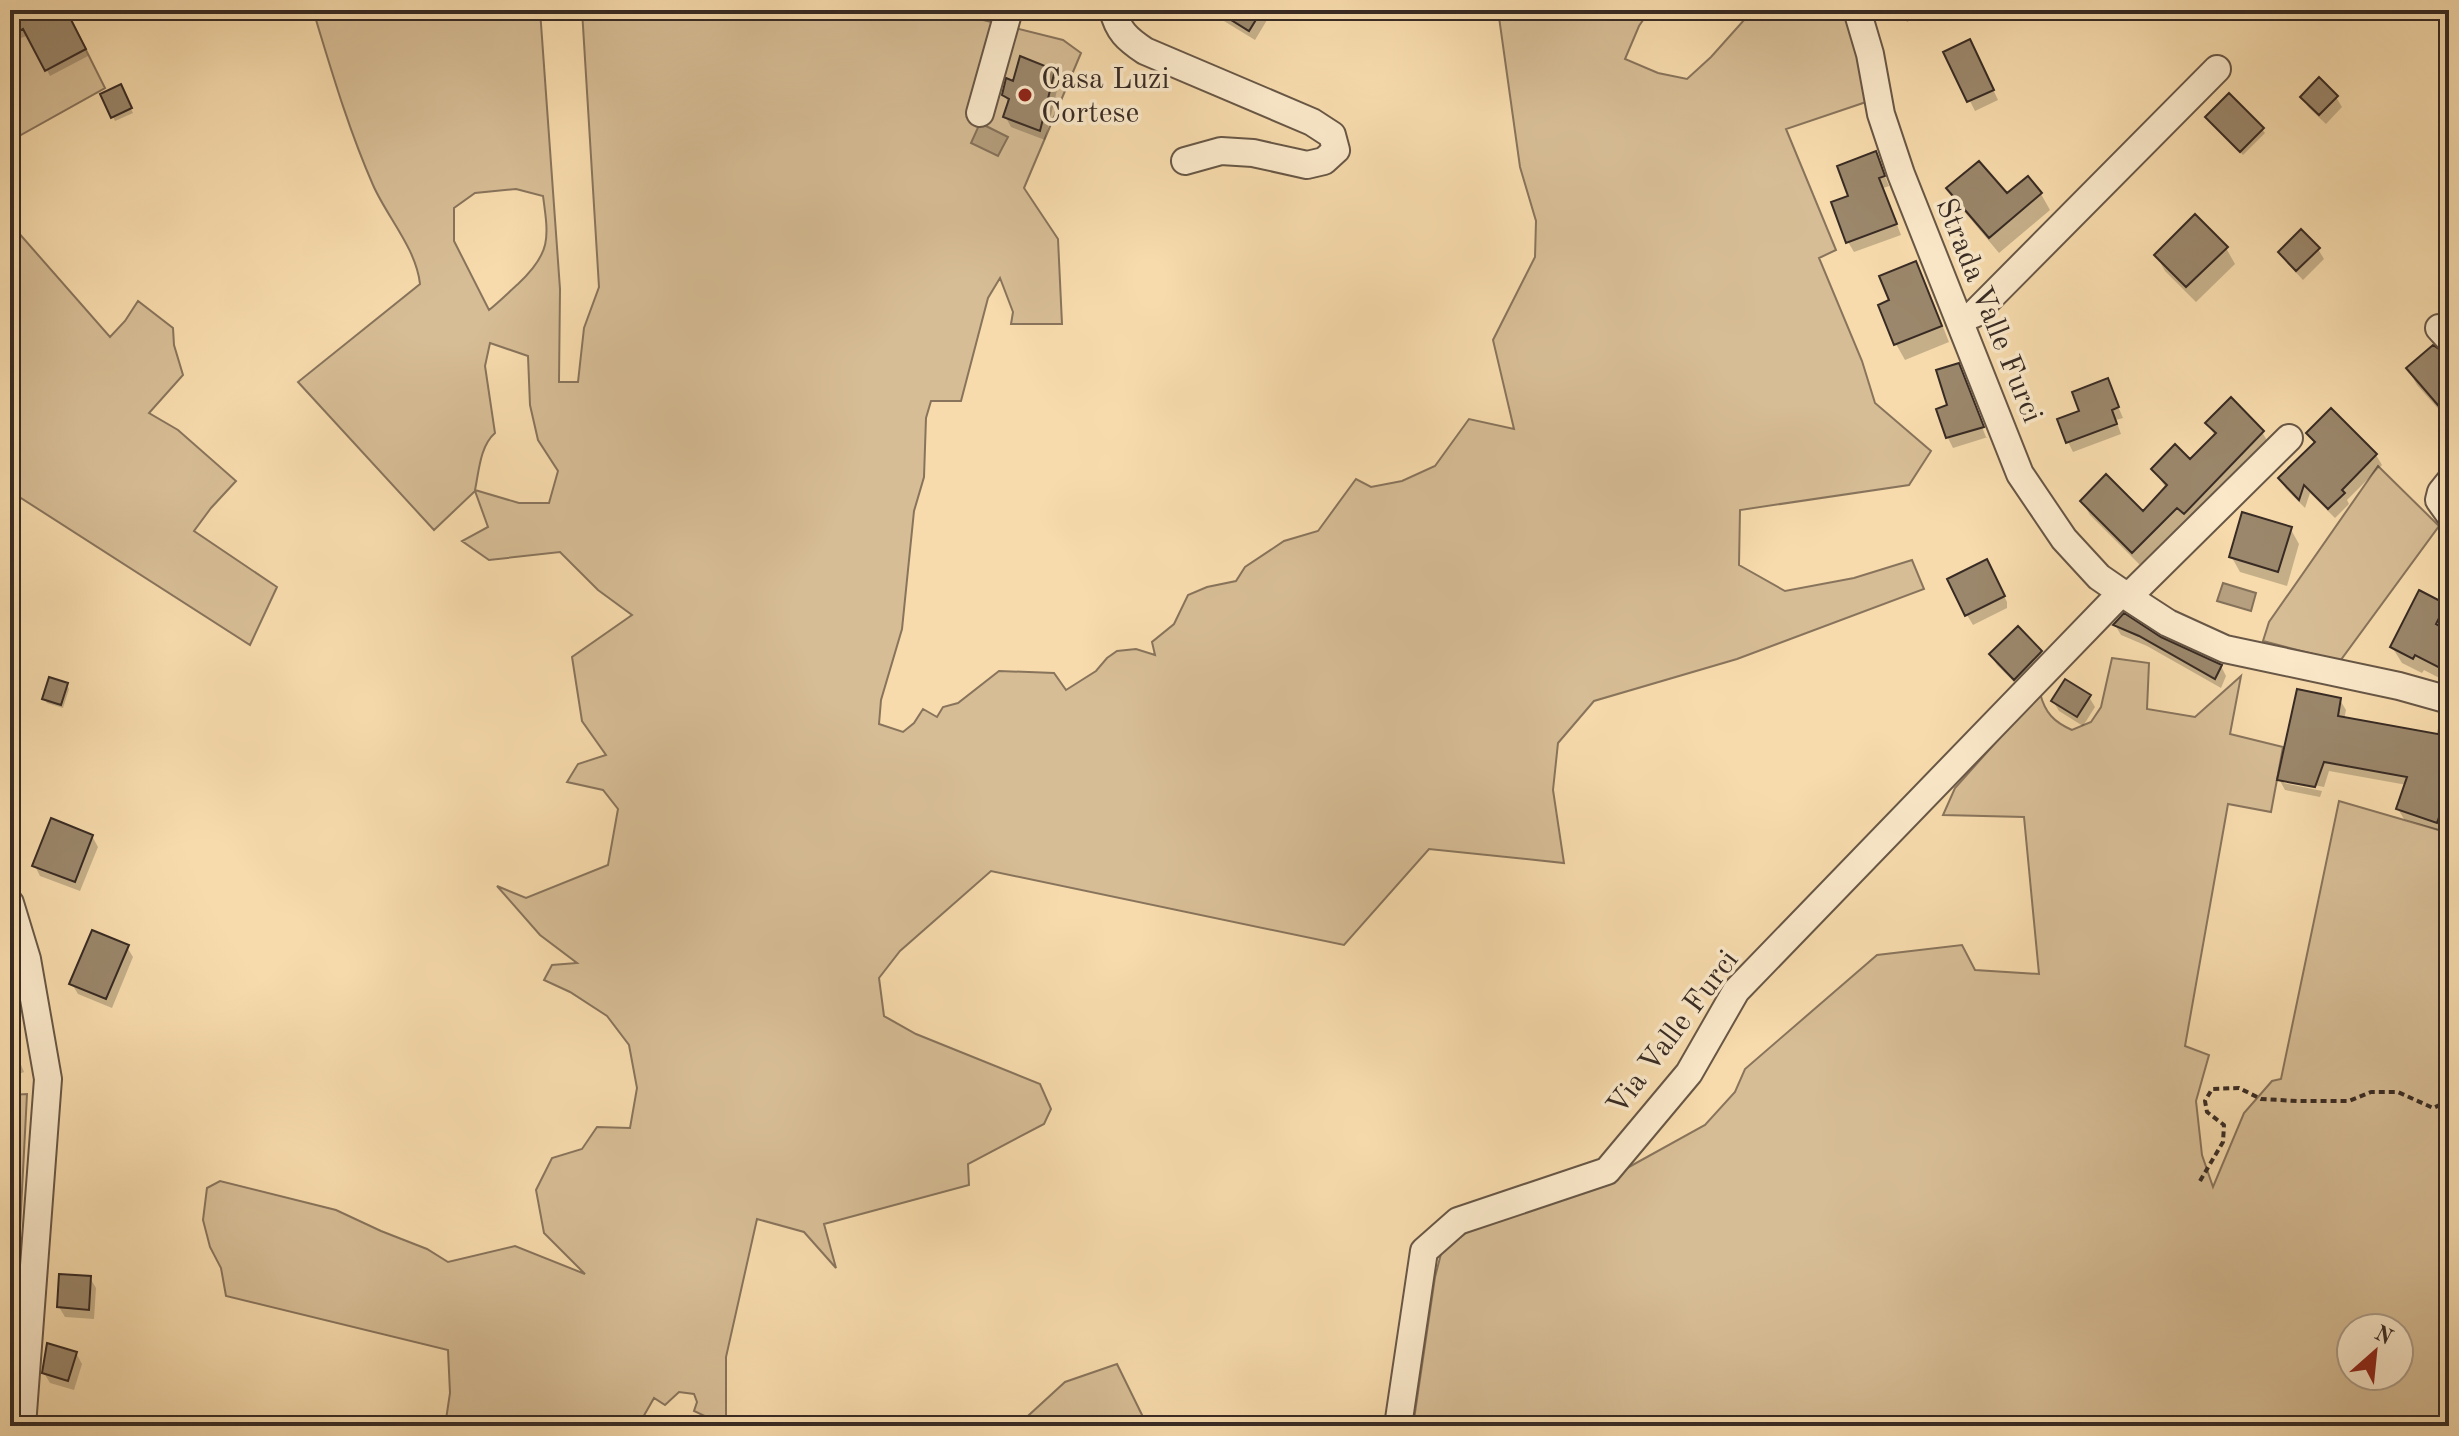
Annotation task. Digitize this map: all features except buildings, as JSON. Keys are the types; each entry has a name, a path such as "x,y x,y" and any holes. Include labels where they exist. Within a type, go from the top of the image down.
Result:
{"street":[{"path":"1113,10 1116,24 1125,37 1145,51 1312,122 1332,135 1336,150 1324,161 1307,165 1253,153 1221,151 1185,161"},
{"name":"Strada Valle Furci","path":"1857,10 1870,54 1881,114 1901,174 2020,474 2064,539 2099,577 2125,595 2168,623 2225,649 2399,686 2449,700"},
{"path":"980,113 1007,17"},
{"path":"1959,320 1974,314 2217,69"},
{"path":"2125,595 2289,438"},
{"path":"2449,482 2439,500 2449,514"},
{"name":"Via Valle Furci","path":"1398,1426 1424,1251 1458,1221 1607,1171 1689,1073 1736,991 2125,595"},
{"path":"10,903 23,941 20,976 48,1079 22,1426"}],"path":[{"path":"2200,1181 2223,1142 2224,1125 2207,1112 2205,1101 2212,1089 2239,1088 2261,1099 2285,1101 2349,1101 2371,1092 2398,1092 2433,1108 2449,1101"}],"shaded area":[{"path":"10,10 66,10 105,88 10,141"},
{"path":"313,10 540,10 560,289 559,382 578,382 584,328 599,287 582,10 966,10 967,16 1063,40 1081,53 1024,188 1058,239 1062,324 1011,324 1013,312 1000,278 988,298 961,401 931,401 926,418 924,477 914,511 902,629 881,700 879,724 903,732 923,709 937,717 943,707 958,703 999,671 1054,673 1066,690 1096,671 1117,651 1136,649 1155,655 1152,642 1174,624 1188,595 1236,581 1245,567 1284,541 1318,531 1356,479 1371,487 1402,481 1435,466 1469,419 1514,429 1493,340 1535,257 1536,221 1520,167 1498,10 1650,10 1639,26 1625,59 1658,73 1687,79 1753,10 1845,10 1869,101 1786,129 1836,250 1819,258 1862,361 1875,403 1931,451 1909,485 1740,510 1739,565 1785,591 1854,578 1912,560 1924,589 1737,659 1594,701 1558,743 1553,790 1564,863 1429,849 1344,945 991,871 900,951 879,978 884,1016 916,1034 1040,1084 1051,1109 1044,1124 968,1164 969,1185 824,1224 836,1268 804,1232 757,1219 726,1357 726,1426 704,1426 705,1416 694,1411 697,1402 694,1394 679,1392 665,1405 654,1398 638,1426 445,1426 450,1393 448,1350 226,1296 221,1268 210,1247 203,1220 207,1188 220,1181 336,1210 427,1249 448,1262 515,1246 585,1274 544,1233 536,1190 552,1158 582,1149 597,1127 630,1128 637,1088 629,1045 607,1016 570,992 544,980 552,965 577,963 540,935 497,886 526,898 608,865 618,809 603,790 567,782 578,764 606,755 582,721 572,657 632,615 598,590 560,552 489,560 462,541 488,527 475,491 434,530 298,382 420,284 413,258 364,164","holes":["516,189 543,196 545,244 529,273 489,310 454,241 454,208 475,193","490,343 528,356 530,405 538,440 558,471 549,503 519,503 475,490 483,452 495,433 485,366"]},
{"path":"980,123 1008,137 998,156 971,143"},
{"path":"10,223 110,337 138,301 173,328 174,345 183,375 149,413 178,430 236,481 194,531 277,587 250,645 10,491"},
{"path":"2378,466 2439,526 2340,661 2263,641 2269,622"},
{"path":"2223,583 2256,593 2251,611 2217,601"},
{"path":"2112,658 2149,663 2147,709 2195,717 2241,676 2230,734 2283,747 2271,812 2228,804 2185,1046 2209,1055 2196,1101 2202,1155 2213,1187 2244,1113 2272,1081 2281,1079 2339,801 2449,833 2449,1426 1413,1426 1435,1277 1442,1250 1473,1228 1629,1167 1705,1125 1735,1092 1745,1069 1877,955 1962,945 1975,970 2039,974 2024,817 1943,815 1955,788 2040,693 2051,716 2060,724 2072,730 2091,722 2101,707"},
{"path":"27,1094 14,1345 10,1345 10,1095"},
{"path":"1117,1364 1145,1421 1139,1426 1017,1426 1065,1382"}],"place":[{"name":"Casa Luzi Cortese","path":"1025,95"}]}
